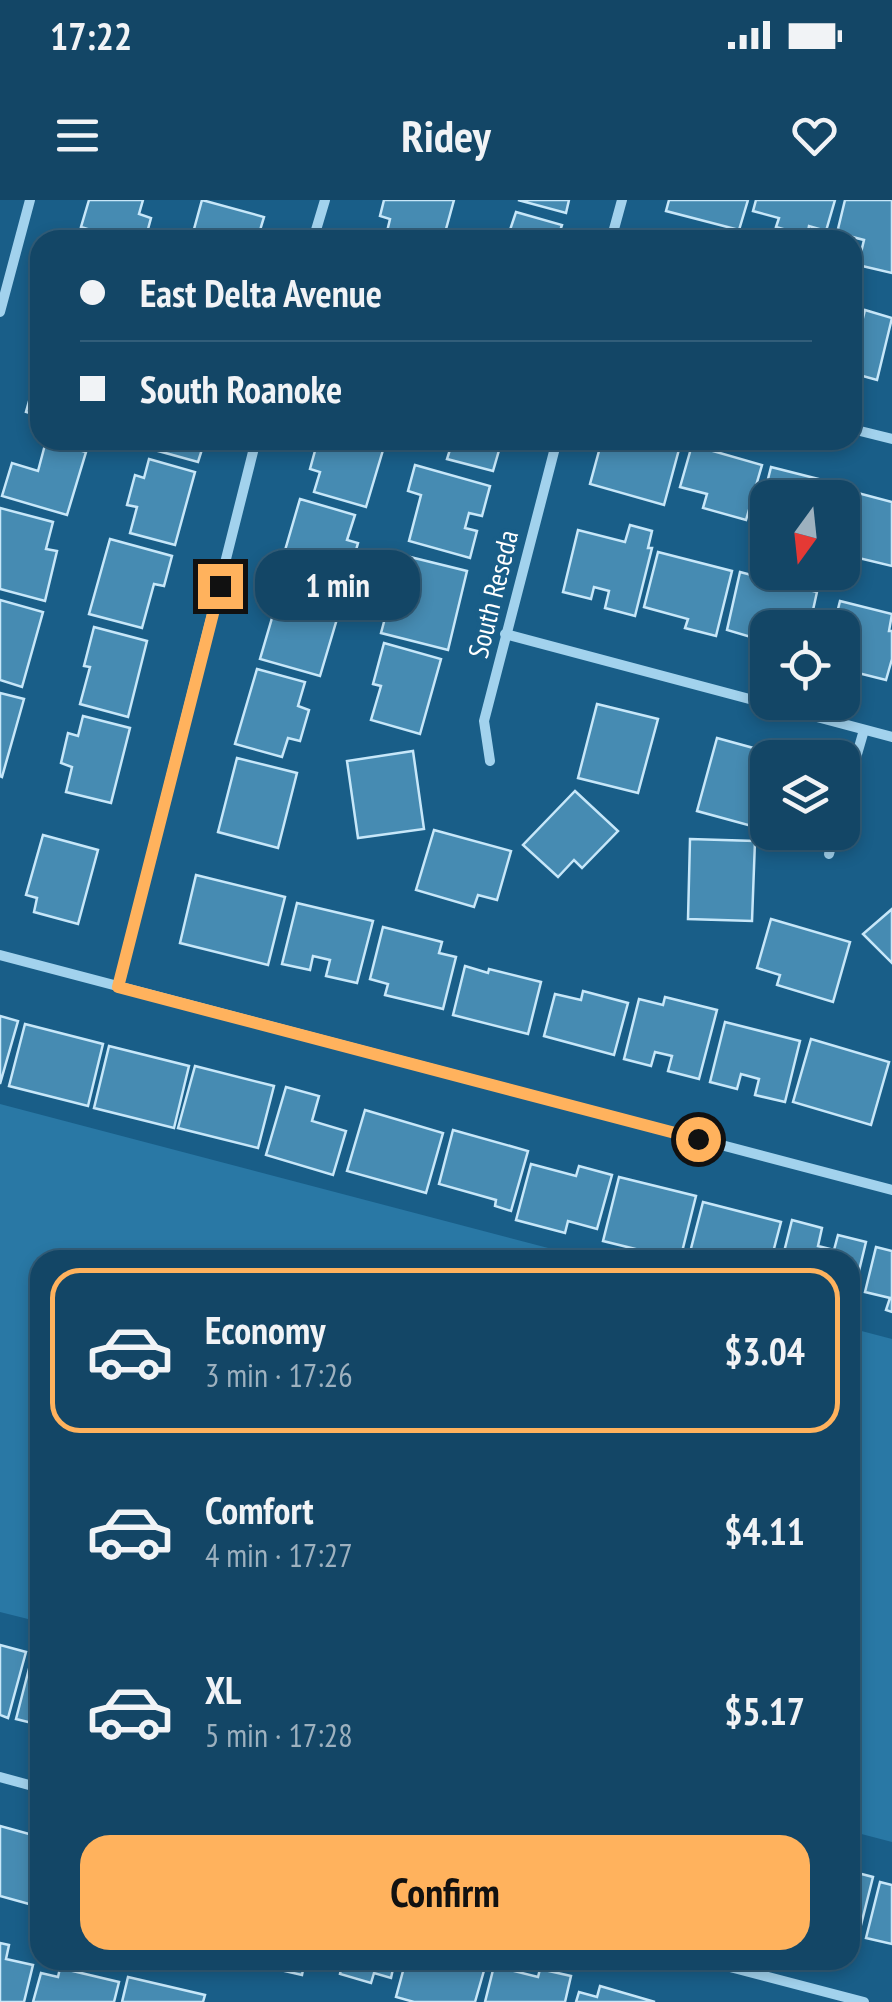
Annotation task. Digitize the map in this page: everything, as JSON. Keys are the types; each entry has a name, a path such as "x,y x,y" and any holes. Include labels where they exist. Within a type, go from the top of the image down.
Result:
{"street":[{"path":"0,312 30,200"},
{"path":"316,230 325,200"},
{"path":"614,230 622,200"},
{"path":"862,432 892,439"},
{"path":"118,987 253,450"},
{"name":"South Reseda","path":"490,761 484,720 553,450"},
{"path":"505,634 892,737"},
{"path":"860,744 864,730"},
{"path":"829,854 830,850"},
{"path":"0,956 892,1190"},
{"path":"0,1777 30,1785"},
{"path":"741,1970 864,2002"}],"shaded area":[{"path":"0,1104 556,1250 30,1250 30,1620 0,1612"},
{"path":"860,1331 892,1339 892,1842 860,1834"}],"building":[{"path":"89,200 143,200 139,214 151,218 148,230 81,227"},
{"path":"202,200 264,217 260,230 194,230"},
{"path":"384,200 454,200 446,230 387,230 390,219 380,216"},
{"path":"518,200 569,200 566,213"},
{"path":"669,200 748,200 739,230 666,211"},
{"path":"756,200 835,200 826,230 809,226 808,230 786,230 776,227 779,218 753,211"},
{"path":"845,200 892,200 892,273 862,266 862,230 838,230"},
{"path":"516,212 562,225 560,230 510,230"},
{"path":"865,310 892,318 877,380 862,376"},
{"path":"44,450 86,452 67,515 2,496 12,463 38,471"},
{"path":"155,450 202,450 198,462"},
{"path":"315,450 383,450 366,507 314,492 320,472 310,469"},
{"path":"450,450 499,450 493,471 447,459"},
{"path":"599,450 679,450 664,505 590,484"},
{"path":"691,450 710,450 762,465 758,480 750,480 746,520 703,508 707,494 680,487"},
{"path":"149,459 195,472 175,545 130,533 137,507 127,505 135,475 144,478"},
{"path":"415,465 490,486 482,516 469,513 465,528 477,531 470,558 409,541 421,495 408,491"},
{"path":"771,467 822,480 768,480"},
{"path":"860,494 892,502 892,566 860,558"},
{"path":"300,499 355,515 347,540 358,543 348,578 327,572 324,584 279,571"},
{"path":"0,508 53,522 46,549 57,551 45,601 0,589"},
{"path":"630,525 652,531 648,548 652,548 635,616 605,608 609,591 594,587 591,599 563,592 578,530 625,542"},
{"path":"110,539 172,556 164,586 154,584 142,628 89,614"},
{"path":"658,552 732,571 716,636 685,628 688,619 644,607"},
{"path":"402,555 467,571 448,650 381,633"},
{"path":"740,572 750,575 750,590 817,592 813,610 750,610 750,637 727,630"},
{"path":"282,584 342,602 320,676 260,659"},
{"path":"0,600 43,612 22,687 0,680"},
{"path":"840,601 892,614 892,659 886,680 860,674 860,610 838,610"},
{"path":"94,627 147,641 128,717 80,704 90,667 84,666"},
{"path":"384,643 441,659 420,734 371,720 381,686 373,684"},
{"path":"257,669 305,682 298,706 309,710 300,741 288,738 282,757 235,744"},
{"path":"0,693 24,699 2,777 0,776"},
{"path":"597,704 658,719 638,793 578,778"},
{"path":"83,716 130,728 111,803 66,792 72,767 61,763 68,733 78,736"},
{"path":"717,738 750,747 750,826 697,811"},
{"path":"413,751 424,829 358,838 347,761"},
{"path":"237,758 297,773 278,848 218,832"},
{"path":"575,791 618,831 582,868 574,860 558,877 523,845"},
{"path":"434,830 511,851 497,900 478,895 474,907 416,890"},
{"path":"43,835 98,850 78,924 34,912 37,898 26,895"},
{"path":"690,839 750,841 750,850 755,850 752,921 688,919"},
{"path":"196,875 285,897 268,965 180,943"},
{"path":"297,903 373,921 357,983 326,976 330,960 313,956 310,970 282,964"},
{"path":"892,909 892,963 863,934"},
{"path":"771,919 850,942 833,1002 777,985 780,975 757,968"},
{"path":"383,927 442,942 439,953 456,957 443,1009 385,995 388,984 370,979"},
{"path":"465,966 541,982 528,1034 453,1015"},
{"path":"583,991 628,1003 614,1055 544,1036 555,994 581,1000"},
{"path":"665,997 717,1010 699,1079 668,1071 672,1056 655,1052 651,1066 624,1059 639,999 663,1005"},
{"path":"0,1016 18,1021 0,1084"},
{"path":"725,1022 800,1041 785,1102 755,1095 759,1079 741,1074 737,1089 710,1082"},
{"path":"25,1024 103,1044 88,1106 9,1086"},
{"path":"811,1039 889,1062 871,1125 793,1102"},
{"path":"109,1046 189,1066 174,1128 94,1108"},
{"path":"195,1066 274,1086 258,1148 178,1128"},
{"path":"286,1087 319,1096 312,1121 346,1131 333,1175 266,1155"},
{"path":"365,1110 443,1133 426,1193 347,1171"},
{"path":"453,1130 528,1151 511,1211 495,1206 496,1200 439,1184"},
{"path":"531,1164 576,1176 579,1166 612,1175 597,1229 568,1221 565,1233 516,1220"},
{"path":"619,1177 696,1196 682,1250 639,1250 603,1241"},
{"path":"703,1202 781,1222 774,1250 691,1250"},
{"path":"792,1220 822,1228 818,1246 834,1250 784,1250"},
{"path":"838,1235 866,1242 860,1267 860,1250 834,1250"},
{"path":"876,1247 892,1251 892,1312 886,1310 890,1298 865,1292"},
{"path":"0,1645 26,1652 8,1718 0,1715"},
{"path":"30,1665 30,1722 16,1719"},
{"path":"0,1826 30,1834 30,1904 0,1896"},
{"path":"860,1874 873,1877 860,1929"},
{"path":"880,1882 892,1885 892,1944 866,1938"},
{"path":"0,1943 9,1945 6,1959 30,1964 32,1970 24,2002 0,2002"},
{"path":"60,1970 68,1970 119,1982 114,2002 33,2002 41,1973 58,1977"},
{"path":"341,1970 393,1970 391,1978 374,1973 371,1983 340,1974"},
{"path":"403,1970 484,1970 475,2002 414,2002 396,1997"},
{"path":"493,1970 538,1977 540,1970 544,1970 571,1976 565,2002 485,2002"},
{"path":"128,1977 205,1995 203,2002 122,2002"},
{"path":"600,1986 655,2002 576,2002 579,1992 597,1997"}],"route":[{"path":"220,586 118,987 698,1139"}]}
